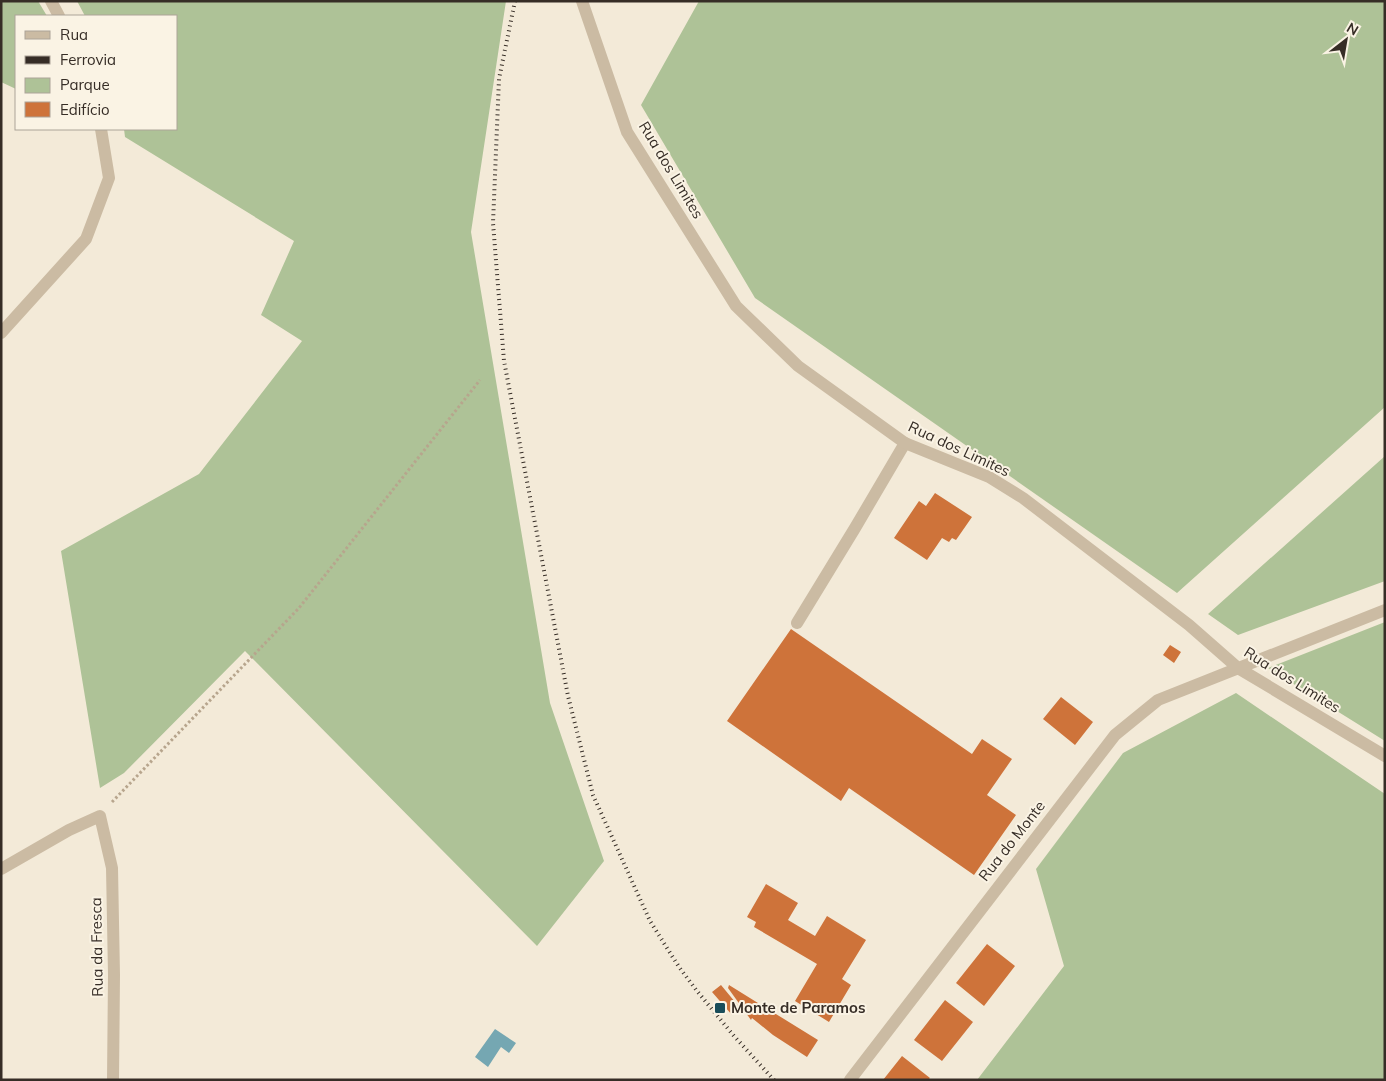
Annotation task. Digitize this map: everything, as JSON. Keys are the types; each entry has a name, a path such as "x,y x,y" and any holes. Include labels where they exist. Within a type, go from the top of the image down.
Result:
{"street":[{"path":"51,1 58,15"},
{"name":"Rua dos Limites","path":"582,1 627,132 736,306 798,366 905,444 989,477 1023,498 1189,625 1238,668 1385,756"},
{"path":"1,333 86,240 109,178 101,130"},
{"path":"797,623 905,444"},
{"name":"Rua do Monte","path":"850,1080 1114,736 1158,700 1385,610"},
{"path":"1,869 69,830 100,816"},
{"name":"Rua da Fresca","path":"100,816 112,868 113,1080"}],"path":[{"path":"100,816 299,608 480,380"}],"green space":[{"path":"1,1 38,1 46,15 15,15 15,89 1,82"},
{"path":"77,1 506,1 471,232 550,703 604,861 537,946 245,651 124,773 100,788 61,551 199,474 302,341 261,315 294,241 125,137 124,130 178,130 178,15 84,15"},
{"path":"699,1 1385,1 1385,407 1177,593 755,298 641,105"},
{"path":"1385,456 1385,581 1238,635 1208,614"},
{"path":"1385,622 1385,741 1268,668"},
{"path":"1236,693 1385,794 1385,1080 977,1080 1064,966 1036,869 1123,753"}],"water":[{"path":"495,1029 516,1043 509,1053 501,1047 488,1067 475,1057"}],"building":[{"path":"935,493 972,517 956,540 952,538 949,542 942,538 927,560 894,538 919,501 926,506"},
{"path":"791,629 972,754 982,739 1012,759 987,795 1016,815 974,875 849,788 841,801 727,721"},
{"path":"1170,645 1181,652 1174,663 1163,655"},
{"path":"1061,697 1093,722 1075,745 1043,719"},
{"path":"766,884 798,903 788,920 815,936 827,916 866,940 842,979 851,985 829,1022 795,1001 817,964 754,927 756,922 747,917"},
{"path":"987,944 1015,966 984,1006 956,983"},
{"path":"721,985 740,1008 732,1015 712,992"},
{"path":"729,985 818,1040 807,1057 773,1035 752,1018 751,1020 728,988"},
{"path":"945,1000 973,1022 942,1061 914,1040"},
{"path":"902,1056 930,1078 928,1080 883,1080"}],"railway":[{"path":"515,1 499,79 493,223 504,361 568,696 593,795 650,921 679,967 697,991 774,1080"}],"place":[{"name":"Monte de Paramos","path":"720,1008"}]}
